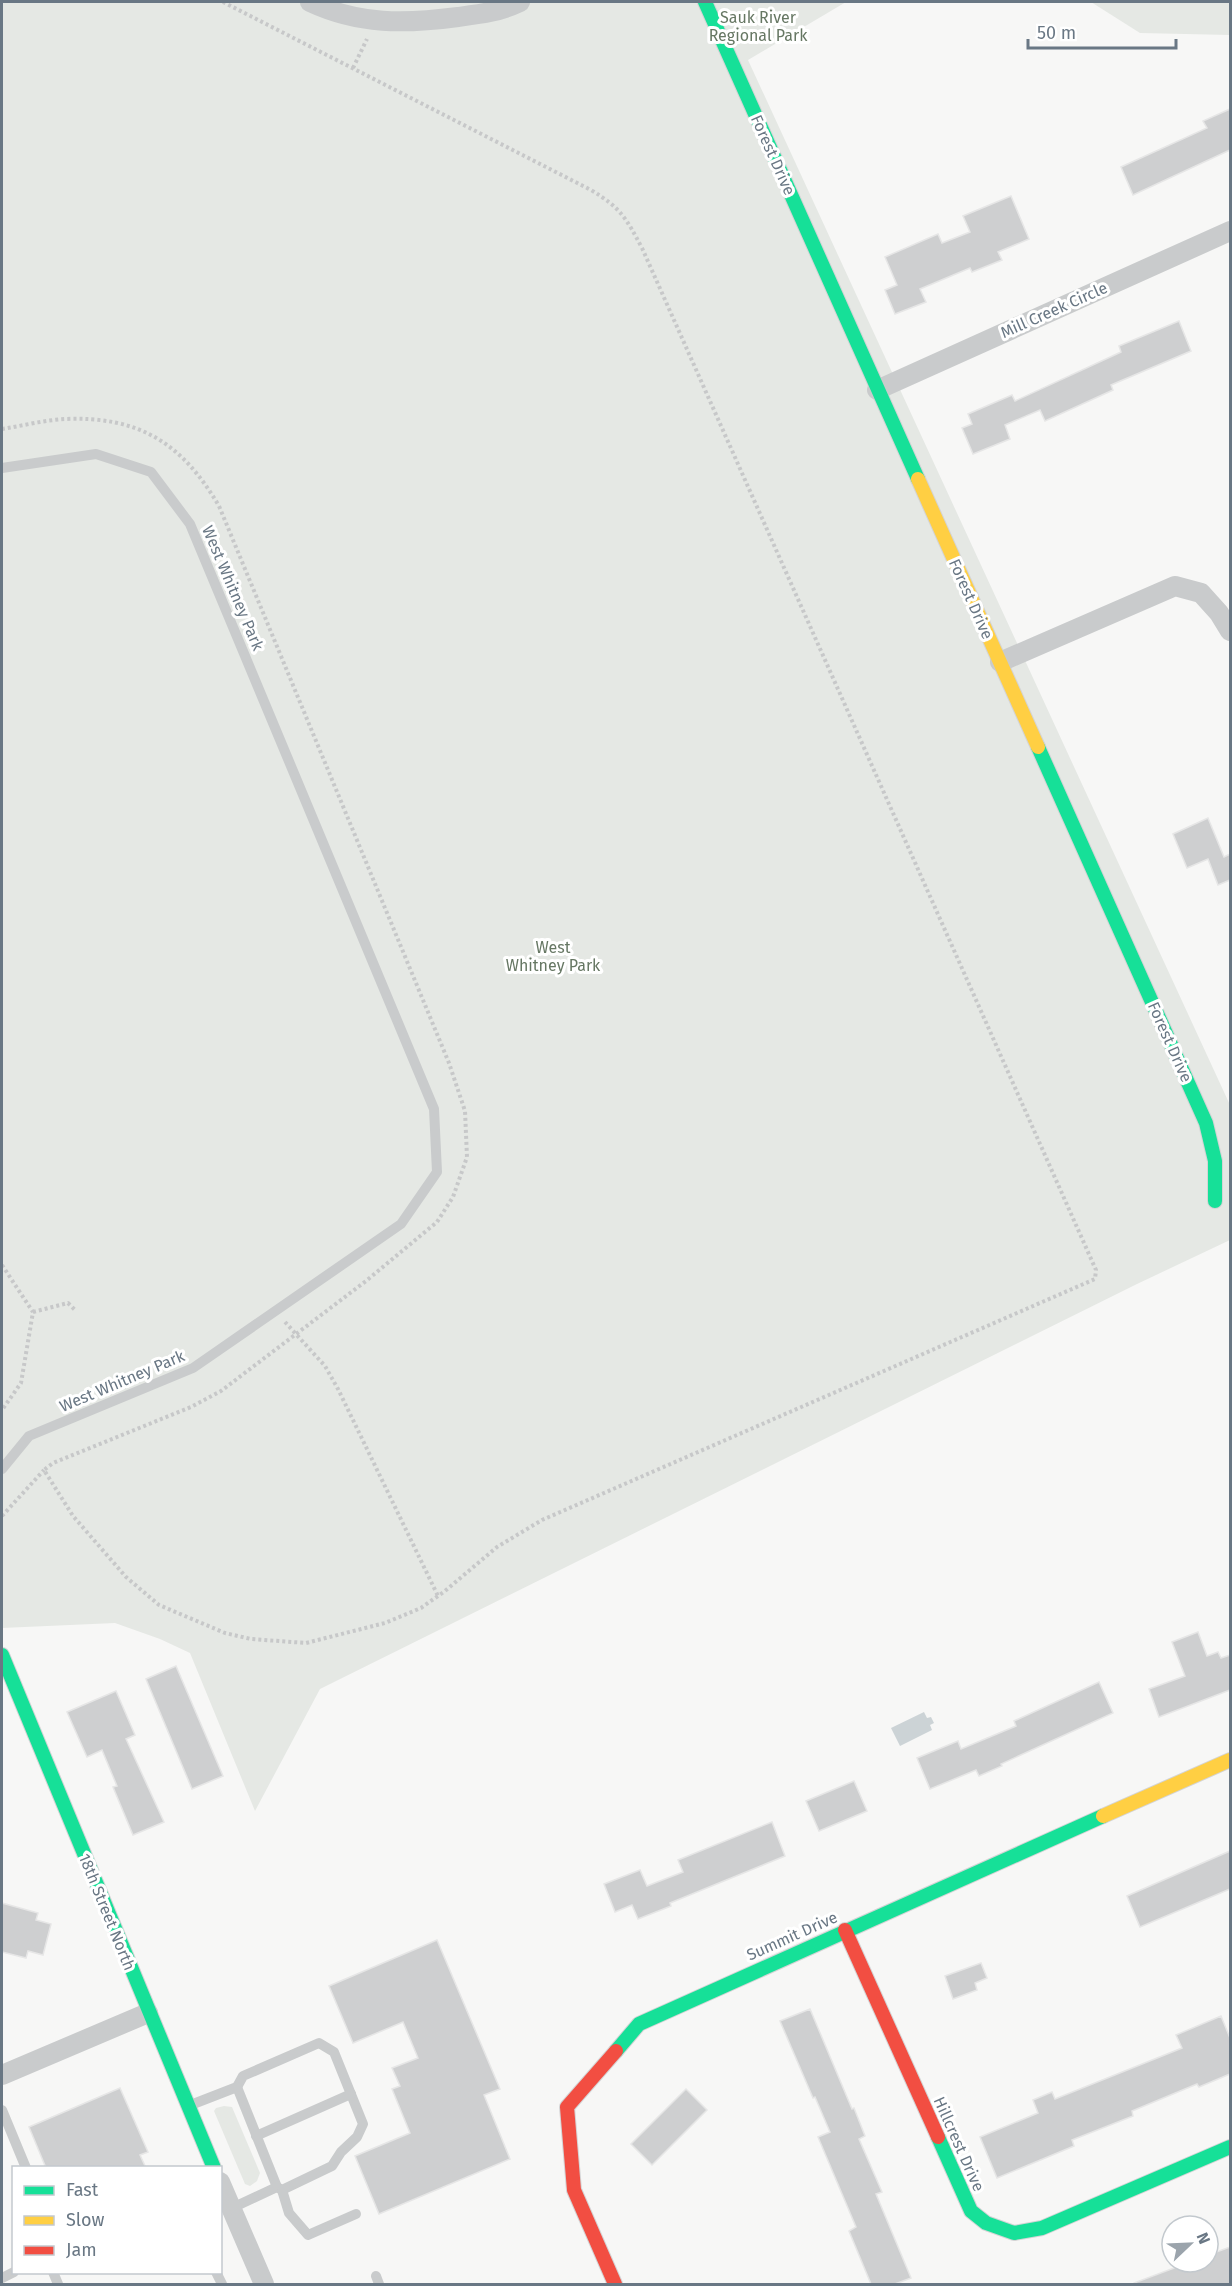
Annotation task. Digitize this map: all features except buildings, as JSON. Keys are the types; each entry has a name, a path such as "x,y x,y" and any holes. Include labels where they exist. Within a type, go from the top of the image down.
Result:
{"street":[{"path":"310,2 328,11 376,21 418,22 501,11 520,2"},
{"name":"Forest Drive","path":"705,2 1206,1123 1214,1150 1217,1182 1215,1201"},
{"name":"Mill Creek Circle","path":"877,390 1230,231"},
{"path":"1000,662 1175,586 1202,593 1220,613 1230,631"},
{"name":"18th Street North","path":"2,1655 213,2166"},
{"name":"Summit Drive","path":"615,2284 574,2190 567,2107 639,2024 845,1930 1230,1760"},
{"name":"Hillcrest Drive","path":"845,1930 971,2211 986,2223 1014,2233 1042,2228 1230,2147"},
{"path":"2,2075 148,2013"},
{"path":"222,2186 264,2284"}],"lane":[{"name":"West Whitney Park","path":"2,468 96,454 150,472 190,524 434,1109 437,1172 401,1224 194,1368 29,1436 2,1469"},
{"path":"188,2106 237,2086 243,2076 319,2043 334,2052 363,2124 357,2137 340,2152 333,2166 232,2208"},
{"path":"237,2086 289,2213 308,2235 356,2214"},
{"path":"256,2136 351,2094"},
{"path":"2,2110 25,2166"}],"path":[{"path":"44,1470 73,1516 126,1577 159,1605 225,1633 251,1639 306,1643 385,1623 421,1608 497,1547 542,1520 1095,1279 1096,1270 652,270 625,217 614,204 591,190 223,2"},
{"path":"2,429 63,419 93,419 123,423 147,432 177,451 204,480 219,506 449,1063 465,1112 466,1157 453,1197 437,1222 296,1336 211,1396 191,1407 53,1463 2,1516"},
{"path":"2,1265 33,1312 21,1383 2,1410"},
{"path":"33,1312 68,1303 75,1310"},
{"path":"285,1322 325,1366 338,1389 438,1596"}],"green space":[{"name":"West Whitney Park","path":"2,2 846,2 748,60 1230,1105 1230,1240 320,1689 255,1811 190,1653 160,1639 115,1623 2,1628"},
{"path":"1091,2 1230,2 1230,35 1140,33"},
{"path":"224,2106 232,2107 260,2173 257,2181 250,2186 245,2184 214,2111"}],"shaded area":[{"path":"924,1712 927,1718 931,1717 934,1723 930,1725 932,1730 900,1746 891,1728"}],"traffic: fast":[{"path":"705,2 918,479"},
{"path":"1038,747 1206,1123 1215,1161 1215,1201"},
{"path":"2,1655 213,2166"},
{"path":"616,2051 639,2024 1103,1816"},
{"path":"938,2137 971,2211 986,2223 1014,2233 1042,2228 1230,2147"}],"traffic: slow":[{"path":"918,479 1038,747"},
{"path":"1103,1816 1230,1760"}],"traffic: jam":[{"path":"845,1930 938,2137"},
{"path":"615,2284 574,2190 567,2107 616,2051"}],"park label":[{"name":"Sauk River Regional Park","path":"758,26"}]}
